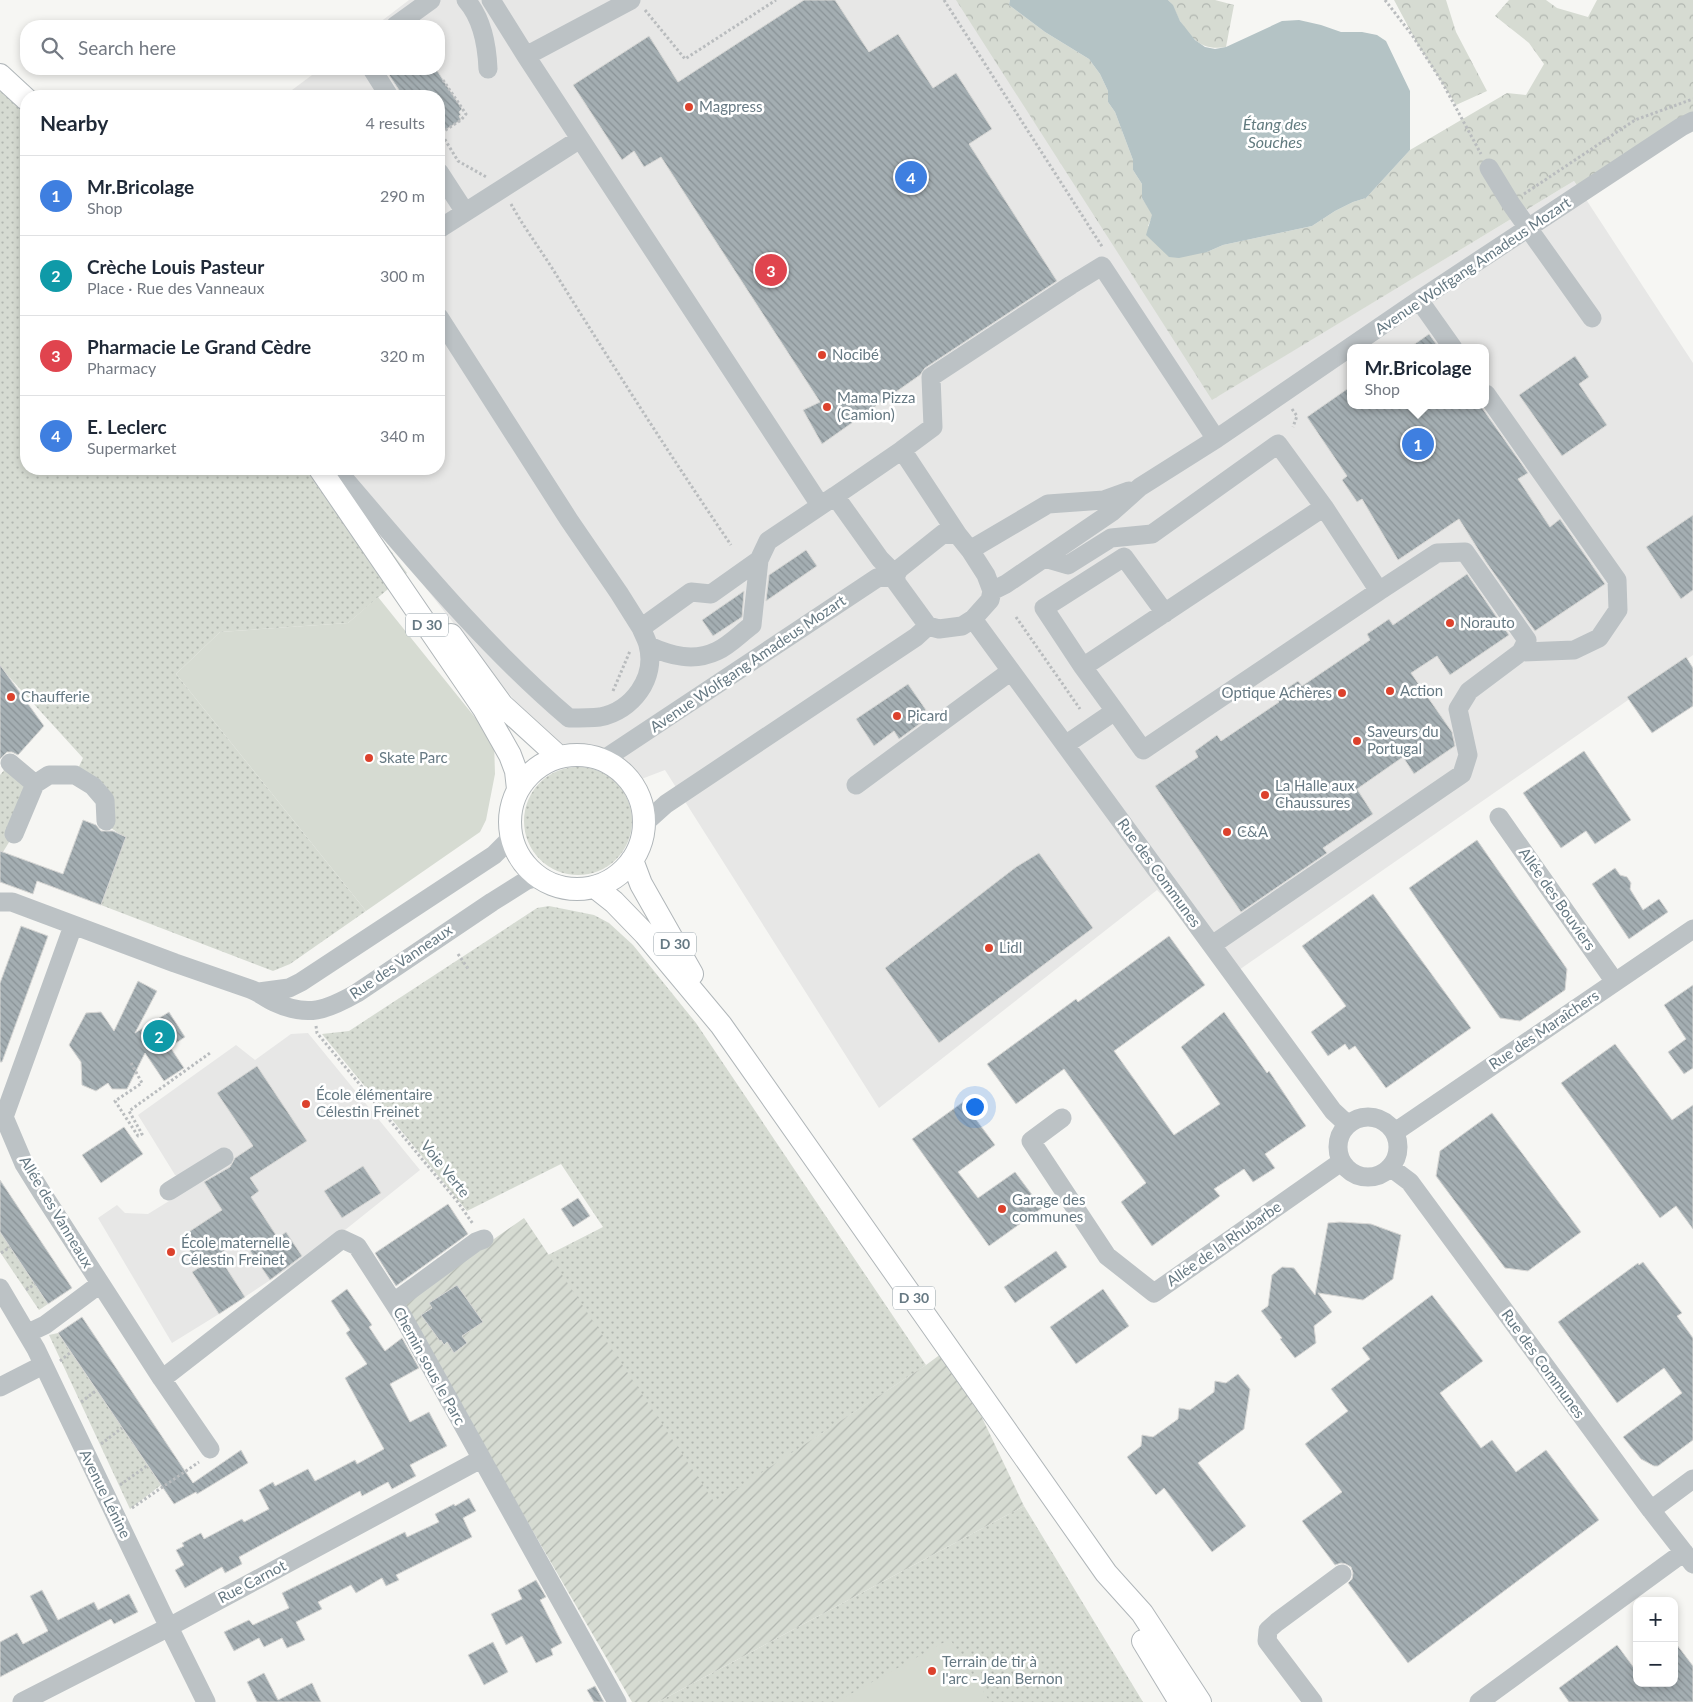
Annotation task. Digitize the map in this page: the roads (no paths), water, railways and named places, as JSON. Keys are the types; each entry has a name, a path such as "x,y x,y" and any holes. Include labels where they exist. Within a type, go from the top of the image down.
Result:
{"main road":[{"path":"0,75 20,93"},
{"name":"D 30","path":"324,475 484,709 510,755 516,771 518,789"},
{"name":"D 30","path":"339,475 502,705 559,757"},
{"path":"580,755 603,760 625,775 642,802 646,822 645,834 632,860 616,877 595,887 569,889 538,878 521,860 511,838 510,816 518,789 534,770 559,757 580,755"},
{"name":"D 30","path":"632,860 641,884 721,1025"},
{"name":"D 30","path":"595,887 614,902 644,934 721,1025 1106,1573 1142,1613 1200,1702"},
{"name":"D 30","path":"1106,1573 1130,1620 1180,1702"}],"street":[{"path":"403,20 431,0"},
{"path":"466,0 472,7 487,46 488,69"},
{"path":"491,0 580,140 828,500 896,575"},
{"path":"526,56 637,4"},
{"path":"376,75 386,90"},
{"name":"Avenue Wolfgang Amadeus Mozart","path":"1355,344 1528,228 1689,126"},
{"path":"445,225 580,140"},
{"path":"1489,168 1511,204 1592,318"},
{"path":"445,181 465,212"},
{"path":"649,646 667,655 695,658 718,651 752,625 759,560 768,541 933,427 931,377 1102,266 1216,439"},
{"path":"1419,300 1450,344"},
{"path":"340,475 460,613 533,687 569,718 601,716 618,711 632,701 645,682 649,666 649,646 641,628 574,528 445,326"},
{"name":"Avenue Wolfgang Amadeus Mozart","path":"992,592 1112,512 1140,487 1216,439 1347,349"},
{"path":"1489,398 1617,580 1618,610 1599,638 1574,650 1522,652"},
{"path":"1044,558 1068,566 1111,538 1152,534 1278,444 1324,507 1379,591"},
{"path":"902,450 986,575 992,592 990,600 973,619 962,626 939,629 928,626 896,582 896,575 899,569 944,533 950,532 958,535"},
{"name":"Avenue Wolfgang Amadeus Mozart","path":"970,550 1048,504 1104,500 1140,487"},
{"path":"1083,667 1324,507"},
{"path":"1165,612 1124,557 1044,608 1083,667 1143,750 1438,553 1465,552 1527,640 1522,652 1469,691 1458,709 1468,755 1462,774 1212,945"},
{"path":"641,628 690,592 711,594 759,560"},
{"name":"Avenue Wolfgang Amadeus Mozart","path":"603,760 877,578 896,575"},
{"name":"Rue des Communes","path":"973,619 1333,1111 1347,1124"},
{"path":"646,822 666,804 916,637 928,626"},
{"path":"856,785 1011,671"},
{"path":"1065,745 1115,711"},
{"path":"10,763 35,784"},
{"path":"14,834 35,784 49,775 75,775 94,786 105,800 106,821"},
{"name":"Allée des Bouviers","path":"1499,817 1615,982"},
{"name":"Rue des Vanneaux","path":"259,992 289,988 301,982 494,855 511,838"},
{"name":"Rue des Vanneaux","path":"0,902 12,902 73,926 259,992 273,1002 295,1009 314,1012 357,993 492,902 527,880 538,878"},
{"name":"Allée des Vanneaux","path":"73,926 4,1117 24,1164 100,1284 210,1449"},
{"name":"Rue des Maraîchers","path":"1395,1132 1693,929"},
{"path":"1373,1117 1382,1120 1395,1132 1398,1141 1396,1160 1377,1176 1368,1177 1353,1173 1341,1162 1338,1142 1341,1132 1347,1124 1355,1119 1373,1117"},
{"name":"Allée de la Rhubarbe","path":"1062,1118 1031,1140 1107,1256 1154,1293 1341,1162"},
{"path":"169,1191 224,1156"},
{"name":"Rue des Communes","path":"1390,1167 1410,1182 1688,1558"},
{"path":"394,1302 468,1248 484,1239"},
{"name":"Chemin sous le Parc","path":"162,1379 342,1240 358,1246 394,1302 617,1702"},
{"path":"28,1333 45,1325 100,1284"},
{"name":"Avenue Lénine","path":"0,1288 28,1333 52,1363 169,1627 206,1702"},
{"path":"0,1387 52,1363"},
{"name":"Rue Carnot","path":"22,1702 169,1627 482,1460"},
{"path":"1651,1510 1693,1478"},
{"path":"1479,1702 1688,1558"},
{"path":"1313,1702 1267,1641 1268,1630 1342,1574"}],"water":[{"name":"Étang des Souches","path":"1010,0 1168,0 1173,5 1180,21 1195,40 1205,47 1215,49 1226,47 1282,21 1299,20 1341,32 1362,32 1377,35 1386,41 1410,91 1410,150 1366,198 1335,211 1312,226 1223,245 1207,252 1179,258 1169,257 1146,235 1152,215 1142,198 1142,184 1133,170 1133,160 1115,112 1108,102 1108,91 1100,74 1089,59 1045,32 1009,5"}],"place":[{"name":"Magpress","path":"689,107"},
{"name":"E. Leclerc","path":"911,177"},
{"name":"Pharmacie Le Grand Cèdre","path":"771,270"},
{"name":"Nocibé","path":"822,355"},
{"name":"Mama Pizza (Camion)","path":"827,407"},
{"name":"Mr.Bricolage","path":"1418,444"},
{"name":"Norauto","path":"1450,623"},
{"name":"Action","path":"1390,691"},
{"name":"Optique Achères","path":"1342,693"},
{"name":"Chaufferie","path":"11,697"},
{"name":"Picard","path":"897,716"},
{"name":"Saveurs du Portugal","path":"1357,741"},
{"name":"Skate Parc","path":"369,758"},
{"name":"La Halle aux Chaussures","path":"1265,795"},
{"name":"C&A","path":"1227,832"},
{"name":"Lidl","path":"989,948"},
{"name":"Crèche Louis Pasteur","path":"159,1036"},
{"name":"École élémentaire Célestin Freinet","path":"306,1104"},
{"name":"Garage des communes","path":"1002,1209"},
{"name":"École maternelle Célestin Freinet","path":"171,1252"},
{"name":"Terrain de tir à l'arc - Jean Bernon","path":"932,1671"}]}
